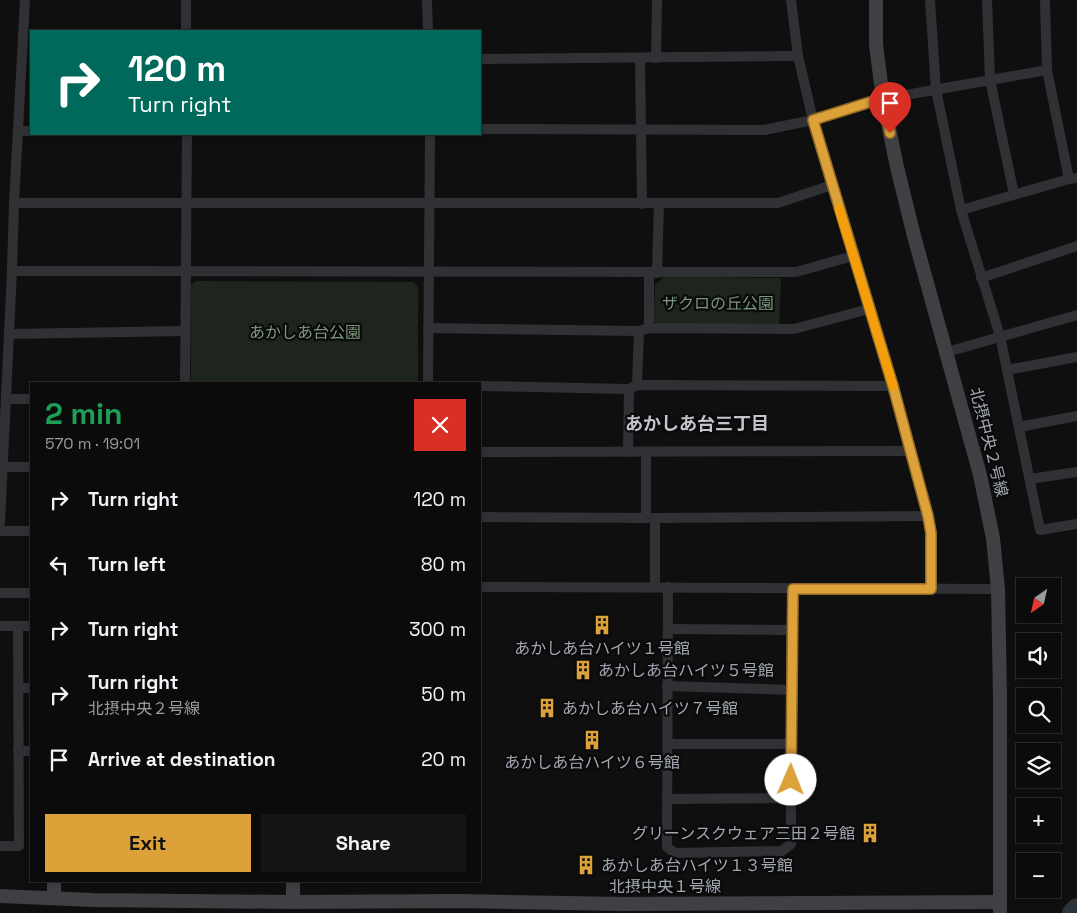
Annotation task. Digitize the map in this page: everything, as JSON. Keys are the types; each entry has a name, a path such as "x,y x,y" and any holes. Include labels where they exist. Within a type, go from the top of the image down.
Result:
{"street":[{"path":"0,524 18,131 27,60 25,0"},
{"path":"186,0 186,30"},
{"path":"428,0 428,30"},
{"path":"656,58 657,0"},
{"path":"792,0 798,56 813,120 893,386 928,516 931,533 931,589"},
{"name":"北摂中央２号線","path":"876,0 876,46 883,98 897,167 914,236 980,475 993,538 998,589 1000,908"},
{"path":"930,0 936,90 960,210 1000,336 1040,530 1077,524"},
{"path":"987,0 990,80 1014,194"},
{"path":"960,210 1073,179 1047,70 1045,0"},
{"path":"481,59 798,56"},
{"path":"640,58 642,204"},
{"path":"481,129 764,130 813,120 883,98 1047,70"},
{"path":"18,131 30,131"},
{"path":"185,382 187,135"},
{"path":"428,382 430,135"},
{"path":"14,203 778,203 832,185"},
{"path":"628,452 633,387 653,273 659,204"},
{"path":"981,278 1077,246"},
{"path":"12,271 796,272 853,256"},
{"path":"428,328 794,329 869,309"},
{"path":"947,352 1077,315"},
{"path":"9,334 185,331"},
{"path":"1007,370 1077,357"},
{"path":"481,386 893,386"},
{"path":"6,399 30,399"},
{"path":"1019,427 1077,416"},
{"path":"481,452 911,451"},
{"path":"646,452 655,587"},
{"path":"3,467 30,467"},
{"path":"1030,480 1077,472"},
{"path":"481,517 928,516"},
{"path":"0,531 30,531"},
{"path":"481,587 998,589"},
{"path":"668,587 668,847 675,853 782,852 791,844 791,630 793,589"},
{"path":"0,593 30,593"},
{"path":"0,626 30,626"},
{"path":"0,846 19,846 18,626"},
{"path":"668,629 791,630"},
{"path":"668,686 792,690"},
{"path":"18,688 30,688"},
{"path":"668,744 792,744"},
{"path":"18,751 30,751"},
{"path":"667,799 790,798"},
{"path":"54,882 54,898"},
{"path":"293,882 293,902"},
{"name":"北摂中央１号線","path":"0,896 293,902 459,901 1000,908"}],"green space":[{"name":"ザクロの丘公園","path":"664,277 781,278 779,329 662,328 654,321 655,285"},
{"name":"あかしあ台公園","path":"196,281 414,282 418,287 418,382 191,382 191,285"}],"waterway":[{"path":"1072,913 1077,908"}],"slow traffic":[{"path":"839,209 893,386"}],"place":[{"name":"あかしあ台ハイツ１号館","path":"602,625"},
{"name":"あかしあ台ハイツ５号館","path":"583,670"},
{"name":"あかしあ台ハイツ７号館","path":"547,708"},
{"name":"あかしあ台ハイツ６号館","path":"592,740"},
{"name":"グリーンスクウェア三田２号館","path":"870,833"},
{"name":"あかしあ台ハイツ１３号館","path":"586,865"}],"district":[{"name":"あかしあ台三丁目","path":"697,423"}],"route":[{"path":"791,780 791,630 793,589 931,589 931,533 928,516 893,386 813,120 883,98 890,133"}]}
